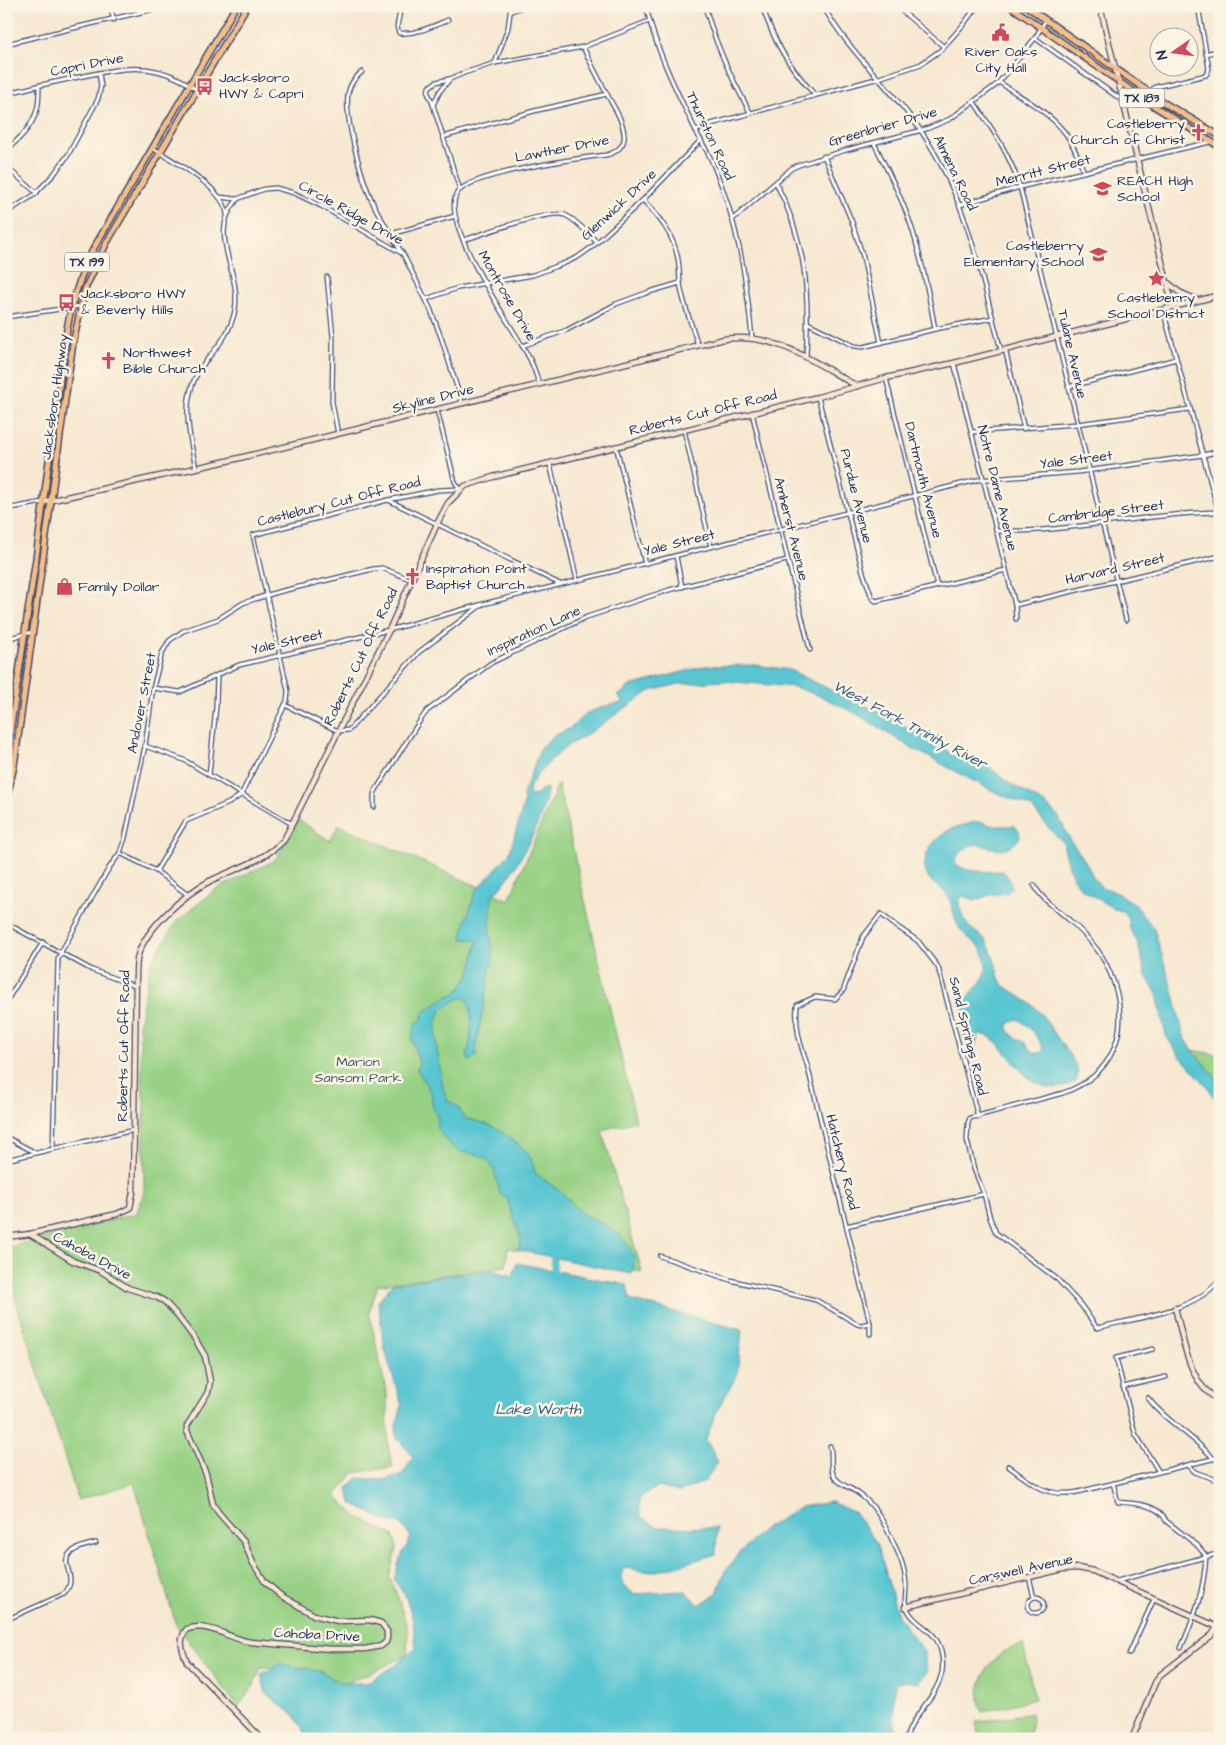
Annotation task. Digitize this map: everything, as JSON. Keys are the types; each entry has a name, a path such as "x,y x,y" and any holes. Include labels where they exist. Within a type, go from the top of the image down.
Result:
{"main road":[{"name":"Jacksboro Highway","path":"6,759 44,502 57,399 71,307 78,284 89,256 236,6"},
{"name":"Jacksboro Highway","path":"6,801 14,766 73,343 80,306 91,273 106,244 247,6"},
{"name":"TX 183","path":"1010,6 1135,94 1220,147"},
{"name":"TX 183","path":"1026,6 1151,94 1220,136"},
{"path":"1077,53 1081,52 1103,67 1105,61"},
{"path":"1125,86 1131,84 1149,96 1151,94"},
{"path":"1123,99 1128,94 1135,94"},
{"path":"57,399 66,401"},
{"path":"17,690 24,691"}],"street":[{"path":"110,6 114,20"},
{"path":"6,44 168,6"},
{"path":"401,6 397,27 399,33 427,29 448,20"},
{"path":"494,64 508,28 511,8 525,6"},
{"name":"Thurston Road","path":"646,6 649,21 668,74 700,140 713,162 733,219 744,268 752,338"},
{"path":"704,6 715,40 750,112"},
{"path":"762,6 784,58 814,95"},
{"name":"Almena Road","path":"823,6 830,19 858,57 904,107 936,154 968,224 992,318 1003,350 1024,429"},
{"path":"896,6 944,47"},
{"path":"696,131 711,124 750,112 879,78 921,64 944,47 976,6"},
{"path":"1100,6 1173,307"},
{"path":"1151,94 1155,87 1206,74 1209,69 1198,6"},
{"name":"Greenbrier Drive","path":"733,219 792,168 824,156 920,130 950,119 999,82 1042,28 1046,20"},
{"name":"Montrose Drive","path":"539,384 522,346 485,284 455,216 455,198 460,190 428,93 429,86 464,72 494,64 583,47 649,21"},
{"path":"1034,38 1123,99"},
{"name":"Lawther Drive","path":"460,190 470,184 514,170 550,162 616,152 623,142 624,134 620,118 583,47"},
{"path":"1206,54 1220,50"},
{"name":"Capri Drive","path":"6,94 39,85 127,68 146,68 170,74 197,90"},
{"path":"362,72 352,84 347,96 350,124 359,163 372,202 403,254"},
{"path":"6,214 37,193 54,174 83,128 100,93 99,73"},
{"path":"433,105 440,91 450,79"},
{"path":"999,82 1057,124 1068,137 1084,172"},
{"path":"6,150 21,136 33,120 38,104 39,85"},
{"path":"443,137 534,111 607,94"},
{"name":"Tulane Avenue","path":"974,102 1002,144 1020,187 1126,620"},
{"name":"Glenwick Drive","path":"426,299 458,288 533,275 578,257 643,200 700,140"},
{"name":"Merritt Street","path":"960,205 1020,187 1220,140"},
{"path":"874,143 906,212 916,242 935,329"},
{"path":"153,148 198,177 219,197 227,208 224,243 236,287 235,310 227,335 203,364 190,390 187,406 187,425 196,468"},
{"path":"824,156 852,222 863,257 881,343"},
{"path":"6,167 37,193"},
{"path":"776,183 788,207 804,265 808,296 806,358"},
{"name":"Circle Ridge Drive","path":"237,200 264,189 276,188 294,192 403,254 426,299 442,340 462,403"},
{"path":"219,197 237,200 227,215"},
{"path":"643,200 659,217 674,244 684,302 698,345"},
{"path":"464,240 557,213 566,215 597,242"},
{"path":"390,234 455,216"},
{"path":"327,277 333,337 332,402 338,434"},
{"path":"1167,282 1179,292 1198,300"},
{"path":"522,346 568,330 616,304 680,283"},
{"name":"Roberts Cut Off Road","path":"6,1237 30,1234 117,1214 130,1208 133,1192 135,986 138,955 144,943 159,923 188,895 201,886 268,854 284,840 388,630 437,524 448,503 460,489 478,481 1220,295"},
{"path":"6,317 80,306"},
{"path":"1163,310 1220,517"},
{"path":"808,324 854,346 863,347 935,329 992,318"},
{"name":"Skyline Drive","path":"6,509 196,468 724,338 768,340 784,346 857,386"},
{"path":"1068,387 1176,359"},
{"name":"Notre Dame Avenue","path":"954,363 1015,605 1016,619"},
{"name":"Dartmouth Avenue","path":"886,378 937,586"},
{"name":"Purdue Avenue","path":"818,397 870,596 874,600 888,598 937,586"},
{"path":"972,432 1077,424 1190,409"},
{"path":"437,410 455,482 460,489"},
{"name":"Amherst Avenue","path":"752,413 810,650"},
{"path":"684,430 711,547"},
{"path":"616,446 645,564"},
{"name":"Yale Street","path":"153,688 180,692 239,665 279,654 388,630 560,584 983,479 1088,471 1204,456 1220,451"},
{"path":"550,464 577,580"},
{"name":"Castlebury Cut Off Road","path":"266,595 253,535 388,500 438,490 460,489"},
{"path":"388,500 560,584"},
{"name":"Cambridge Street","path":"996,531 1044,530 1141,518 1218,512"},
{"path":"676,556 682,587"},
{"name":"Harvard Street","path":"1015,605 1220,556"},
{"name":"Inspiration Lane","path":"374,807 374,794 427,711 491,663 587,617 682,587 787,560"},
{"name":"Andover Street","path":"60,952 109,868 120,853 130,819 145,746 153,688 165,647 176,636 191,627 218,619 243,604 266,595 382,568 412,580"},
{"path":"937,586 1006,570"},
{"path":"156,871 186,821 229,803 241,795 284,707 288,691 266,595"},
{"path":"284,707 338,731 349,730 419,652 483,604"},
{"path":"6,640 33,632"},
{"path":"208,776 215,727 217,675"},
{"path":"145,746 173,755 292,825"},
{"path":"6,765 14,766"},
{"path":"120,853 156,871 188,895"},
{"name":"Sand Springs Road","path":"1034,885 1044,900 1083,933 1106,963 1118,994 1120,1022 1116,1044 1110,1056 1091,1080 1076,1088 970,1118 967,1140 990,1218 996,1233 1057,1279 1081,1306 1096,1328 1175,1308"},
{"name":"Sand Springs Road","path":"798,1005 815,997 835,998 843,991 863,937 882,914 896,926 918,940 938,967 978,1117"},
{"path":"6,923 92,970 135,986"},
{"path":"6,1002 43,942"},
{"path":"52,1148 56,996 60,952"},
{"name":"Hatchery Road","path":"798,1005 796,1020 799,1039 807,1064 870,1323 870,1334"},
{"path":"6,1160 134,1130"},
{"path":"6,1137 35,1153"},
{"path":"846,1226 984,1194"},
{"name":"Cahoba Drive","path":"30,1234 73,1261 101,1272 128,1288 146,1293 164,1302 195,1339 205,1356 210,1386 204,1399 186,1426 186,1431 206,1474 213,1504 244,1542 264,1582 280,1595 314,1615 338,1621 370,1620 378,1622 387,1631 388,1638 381,1646 356,1649 242,1641 213,1630 199,1627 187,1629 181,1642 183,1654 187,1662 262,1739"},
{"path":"660,1256 730,1280 803,1295 825,1304 858,1324 870,1323"},
{"path":"1220,1279 1196,1300 1175,1308 1188,1358 1197,1378 1220,1402"},
{"path":"1154,1349 1116,1358 1135,1433 1158,1472"},
{"path":"1124,1387 1166,1377"},
{"path":"1148,1398 1161,1413 1202,1445 1214,1458"},
{"path":"830,1446 834,1477 873,1506 893,1541 899,1556 906,1582 905,1607 913,1618 933,1635 941,1650 942,1671 940,1680 931,1698 908,1730 906,1739"},
{"path":"1008,1466 1044,1491 1062,1494 1220,1457"},
{"path":"1188,1465 1196,1472 1220,1481"},
{"path":"1113,1483 1118,1502 1139,1504 1156,1510 1164,1516 1166,1521 1197,1545 1206,1556 1204,1584 1195,1617 1181,1648"},
{"path":"6,1620 64,1594 70,1581 67,1557 74,1549 96,1543"},
{"path":"1116,1581 1220,1553"},
{"name":"Carswell Avenue","path":"905,1607 1062,1569 1078,1568 1092,1571 1116,1581 1218,1627"},
{"path":"1029,1578 1034,1597"},
{"path":"1034,1597 1040,1598 1043,1602 1042,1609 1038,1612 1031,1611 1028,1606 1029,1601 1034,1597"},
{"path":"1129,1654 1154,1598"},
{"path":"1132,1739 1160,1675 1212,1635 1218,1627"}],"green space":[{"name":"Marion Sansom Park","path":"558,784 636,1121 602,1130 642,1272 508,1248 506,1266 378,1285 369,1312 387,1395 388,1445 393,1467 354,1473 335,1496 358,1517 393,1535 397,1548 389,1577 398,1597 408,1631 407,1655 346,1683 300,1668 261,1667 253,1687 238,1707 176,1625 134,1483 78,1500 6,1270 6,1248 137,1213 144,1191 144,1110 139,1024 151,963 177,921 215,890 275,860 299,820 330,841 339,825 509,900"},
{"path":"1192,1050 1220,1055 1220,1084 1208,1068"},
{"path":"1023,1644 1035,1699 982,1712 979,1695 982,1678 986,1670 997,1657 1008,1649"},
{"path":"1031,1713 1029,1739 979,1739 976,1722"}],"water":[{"path":"756,665 790,670 878,711 909,729 929,735 952,755 987,765 1006,781 1046,805 1058,816 1094,879 1103,888 1111,890 1134,903 1154,929 1176,1002 1183,1034 1192,1050 1220,1084 1220,1108 1208,1087 1178,1054 1166,1036 1157,994 1146,976 1137,941 1130,929 1129,920 1123,911 1114,909 1082,889 1073,878 1064,842 1056,836 1031,807 997,793 966,777 910,747 855,713 820,696 795,687 724,681 679,684 650,691 582,738 571,743 553,758 536,777 530,786 529,796 538,795 541,790 547,788 542,813 518,862 492,896 490,931 493,955 476,1046 476,1056 469,1061 467,1056 471,1035 471,1020 467,998 454,1001 440,1011 436,1026 437,1050 443,1088 447,1100 458,1107 464,1118 494,1127 521,1147 530,1157 535,1173 562,1193 580,1212 618,1233 635,1258 632,1274 519,1250 521,1239 507,1199 500,1194 491,1165 482,1156 462,1152 454,1148 437,1128 438,1119 432,1104 432,1095 417,1069 419,1063 412,1039 415,1024 422,1019 423,1013 431,1007 457,993 469,976 478,940 462,939 464,926 476,891 509,854 524,804 523,795 541,747 554,736 571,728 586,713 623,703 618,696 630,686 705,666"},
{"path":"974,822 982,822 993,826 1015,826 1019,831 1020,838 1009,848 1000,850 976,844 962,851 957,857 955,864 965,869 1003,871 1010,879 1011,884 1011,889 1007,893 989,895 976,900 963,896 960,898 963,918 969,927 985,939 1003,985 1033,1005 1073,1060 1078,1071 1077,1080 1067,1086 1056,1088 1043,1086 1031,1080 1004,1050 988,1036 978,1034 976,1045 971,1048 967,1046 962,1020 964,1007 972,992 985,975 985,958 980,948 958,926 949,899 928,877 925,863 929,850 943,834","holes":["1017,1019 1040,1041 1043,1050 1040,1053 1034,1053 1009,1031 1008,1024"]},
{"name":"Lake Worth","path":"517,1263 627,1285 630,1300 742,1330 737,1375 715,1415 706,1439 718,1462 705,1481 680,1492 658,1487 639,1498 640,1516 657,1527 717,1528 716,1554 652,1572 624,1568 621,1575 625,1587 634,1594 686,1591 699,1605 717,1593 725,1571 742,1550 763,1530 801,1507 831,1502 855,1513 878,1545 898,1616 924,1652 927,1672 919,1683 907,1681 896,1683 894,1703 895,1739 309,1739 293,1714 266,1694 261,1674 280,1664 319,1671 339,1683 366,1683 396,1665 416,1647 413,1620 406,1597 394,1580 399,1561 411,1537 400,1523 386,1521 351,1503 348,1487 358,1478 383,1480 403,1474 413,1457 397,1438 396,1426 402,1406 385,1350 378,1302 393,1283 492,1270 513,1276"}],"waterway":[{"name":"West Fork Trinity River","path":"553,1250 554,1277"}],"place":[{"name":"River Oaks City Hall","path":"1001,32"},
{"name":"Jacksboro HWY & Capri","path":"205,86"},
{"name":"Castleberry Church of Christ","path":"1199,132"},
{"name":"REACH High School","path":"1103,189"},
{"name":"Castleberry Elementary School","path":"1098,254"},
{"name":"Castleberry School District","path":"1156,278"},
{"name":"Jacksboro HWY & Beverly Hills","path":"67,302"},
{"name":"Northwest Bible Church","path":"109,361"},
{"name":"Inspiration Point Baptist Church","path":"412,577"},
{"name":"Family Dollar","path":"64,587"}]}
